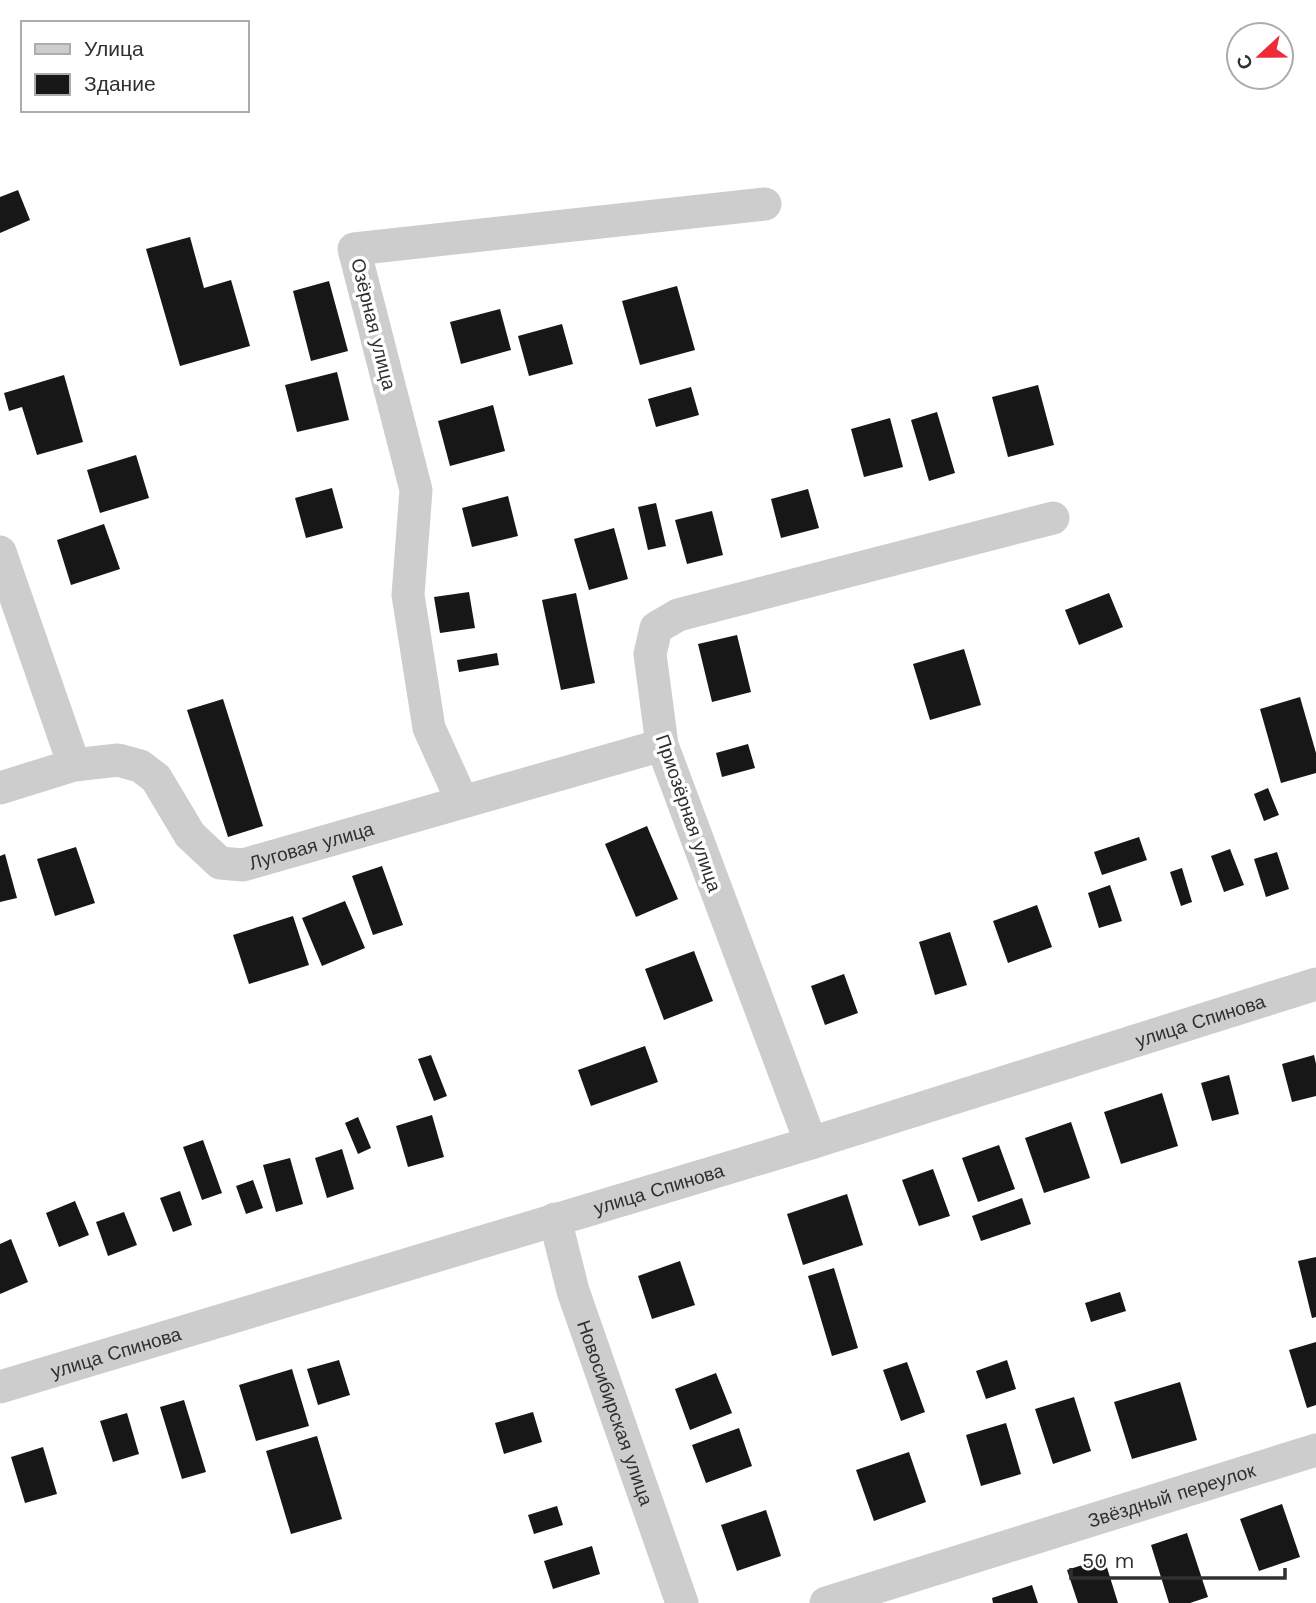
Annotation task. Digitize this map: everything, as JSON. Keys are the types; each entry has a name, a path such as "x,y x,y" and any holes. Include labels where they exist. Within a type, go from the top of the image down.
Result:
{"street":[{"name":"Озёрная улица","path":"462,801 429,727 408,595 416,490 354,249 765,204"},
{"name":"Приозёрная улица","path":"811,1143 662,745 650,654 656,628 678,615 1053,518"},
{"path":"0,552 74,765"},
{"name":"Луговая улица","path":"0,788 74,765 118,760 140,766 156,778 190,835 220,863 243,865 662,745"},
{"name":"улица Спинова","path":"0,1387 811,1143 1316,984"},
{"name":"Новосибирская улица","path":"555,1219 573,1291 682,1603"},
{"name":"Звёздный переулок","path":"826,1603 1316,1450"}],"building":[{"path":"18,190 30,220 0,233 0,197"},
{"path":"190,237 204,288 231,280 250,346 180,366 146,249"},
{"path":"329,281 348,351 311,361 293,291"},
{"path":"677,286 695,350 640,365 622,301"},
{"path":"500,309 511,350 461,364 450,322"},
{"path":"562,324 573,364 529,376 518,336"},
{"path":"337,372 349,420 297,432 285,385"},
{"path":"64,375 83,442 37,455 22,407 9,411 4,393"},
{"path":"1038,385 1054,445 1008,457 992,397"},
{"path":"691,387 699,415 656,427 648,399"},
{"path":"493,405 505,451 450,466 438,421"},
{"path":"937,412 955,473 929,481 911,420"},
{"path":"890,418 903,467 864,477 851,429"},
{"path":"136,455 149,498 100,513 87,470"},
{"path":"332,488 343,528 306,538 295,498"},
{"path":"808,489 819,528 781,538 771,499"},
{"path":"508,496 518,536 472,547 462,508"},
{"path":"656,503 666,546 648,550 638,507"},
{"path":"712,511 723,555 687,564 675,520"},
{"path":"104,524 120,569 71,585 57,540"},
{"path":"614,528 628,579 589,590 574,539"},
{"path":"469,592 475,628 440,633 434,597"},
{"path":"576,593 595,683 561,690 542,600"},
{"path":"1109,593 1123,627 1079,645 1065,610"},
{"path":"737,635 751,692 712,702 698,644"},
{"path":"964,649 981,705 930,720 913,664"},
{"path":"497,653 499,665 459,672 457,660"},
{"path":"1300,697 1316,753 1316,773 1281,783 1260,709"},
{"path":"223,699 263,826 228,837 187,710"},
{"path":"748,744 755,768 722,777 716,753"},
{"path":"1268,788 1279,815 1264,821 1254,794"},
{"path":"647,826 678,899 636,917 605,844"},
{"path":"1139,837 1147,860 1102,875 1094,852"},
{"path":"76,847 95,903 55,916 37,859"},
{"path":"1230,849 1244,885 1224,892 1211,856"},
{"path":"1277,852 1289,889 1266,897 1254,859"},
{"path":"5,854 17,898 0,902 0,856"},
{"path":"382,866 403,925 373,935 352,876"},
{"path":"1182,868 1192,902 1181,906 1170,872"},
{"path":"1110,885 1122,921 1099,928 1088,893"},
{"path":"345,901 365,948 322,966 302,918"},
{"path":"1037,905 1052,947 1008,963 993,921"},
{"path":"293,916 309,965 249,984 233,935"},
{"path":"950,932 967,985 935,995 919,942"},
{"path":"694,951 713,1001 664,1020 645,969"},
{"path":"844,974 858,1013 825,1025 811,986"},
{"path":"645,1046 658,1082 591,1106 578,1070"},
{"path":"431,1055 447,1096 434,1101 418,1059"},
{"path":"1314,1055 1316,1096 1292,1102 1282,1064"},
{"path":"1229,1075 1239,1114 1212,1121 1201,1083"},
{"path":"1162,1093 1178,1146 1121,1164 1104,1112"},
{"path":"432,1115 444,1157 408,1167 396,1126"},
{"path":"358,1117 371,1148 358,1154 345,1123"},
{"path":"1071,1122 1090,1178 1044,1193 1025,1138"},
{"path":"203,1140 222,1193 202,1200 183,1147"},
{"path":"999,1145 1015,1189 978,1202 962,1158"},
{"path":"342,1149 354,1189 327,1198 315,1158"},
{"path":"290,1158 303,1204 276,1212 263,1165"},
{"path":"933,1169 950,1216 919,1226 902,1180"},
{"path":"253,1180 263,1208 246,1214 236,1186"},
{"path":"180,1191 192,1225 173,1232 160,1198"},
{"path":"847,1194 863,1245 803,1265 787,1214"},
{"path":"1022,1198 1031,1224 981,1241 972,1216"},
{"path":"75,1201 89,1235 59,1247 46,1213"},
{"path":"124,1212 137,1245 108,1256 96,1222"},
{"path":"11,1239 28,1282 0,1294 0,1244"},
{"path":"1316,1257 1316,1317 1312,1318 1298,1261"},
{"path":"680,1261 695,1305 652,1319 638,1276"},
{"path":"834,1268 858,1348 832,1356 808,1276"},
{"path":"1120,1292 1126,1311 1091,1322 1085,1303"},
{"path":"1316,1342 1316,1405 1307,1408 1289,1350"},
{"path":"339,1360 350,1395 318,1405 307,1369"},
{"path":"1007,1360 1016,1389 986,1399 976,1371"},
{"path":"907,1362 925,1412 901,1421 883,1370"},
{"path":"292,1369 309,1426 256,1441 239,1385"},
{"path":"716,1373 732,1413 690,1430 675,1389"},
{"path":"1180,1382 1197,1440 1132,1459 1114,1402"},
{"path":"1074,1397 1091,1451 1053,1464 1035,1409"},
{"path":"184,1400 206,1472 182,1479 160,1407"},
{"path":"533,1412 542,1442 504,1454 495,1423"},
{"path":"127,1413 139,1454 113,1462 100,1421"},
{"path":"1006,1423 1021,1474 981,1486 966,1435"},
{"path":"739,1428 752,1466 706,1483 692,1445"},
{"path":"317,1436 342,1519 291,1534 266,1451"},
{"path":"43,1447 57,1494 25,1503 11,1457"},
{"path":"909,1452 926,1502 874,1521 856,1470"},
{"path":"1282,1504 1300,1557 1259,1571 1240,1519"},
{"path":"557,1506 563,1525 534,1534 528,1515"},
{"path":"766,1510 781,1556 737,1571 721,1525"},
{"path":"1187,1533 1208,1597 1190,1603 1169,1603 1151,1545"},
{"path":"592,1546 600,1574 553,1589 544,1561"},
{"path":"1104,1558 1118,1603 1078,1603 1067,1570"},
{"path":"1032,1585 1038,1603 993,1603 992,1598"}]}
